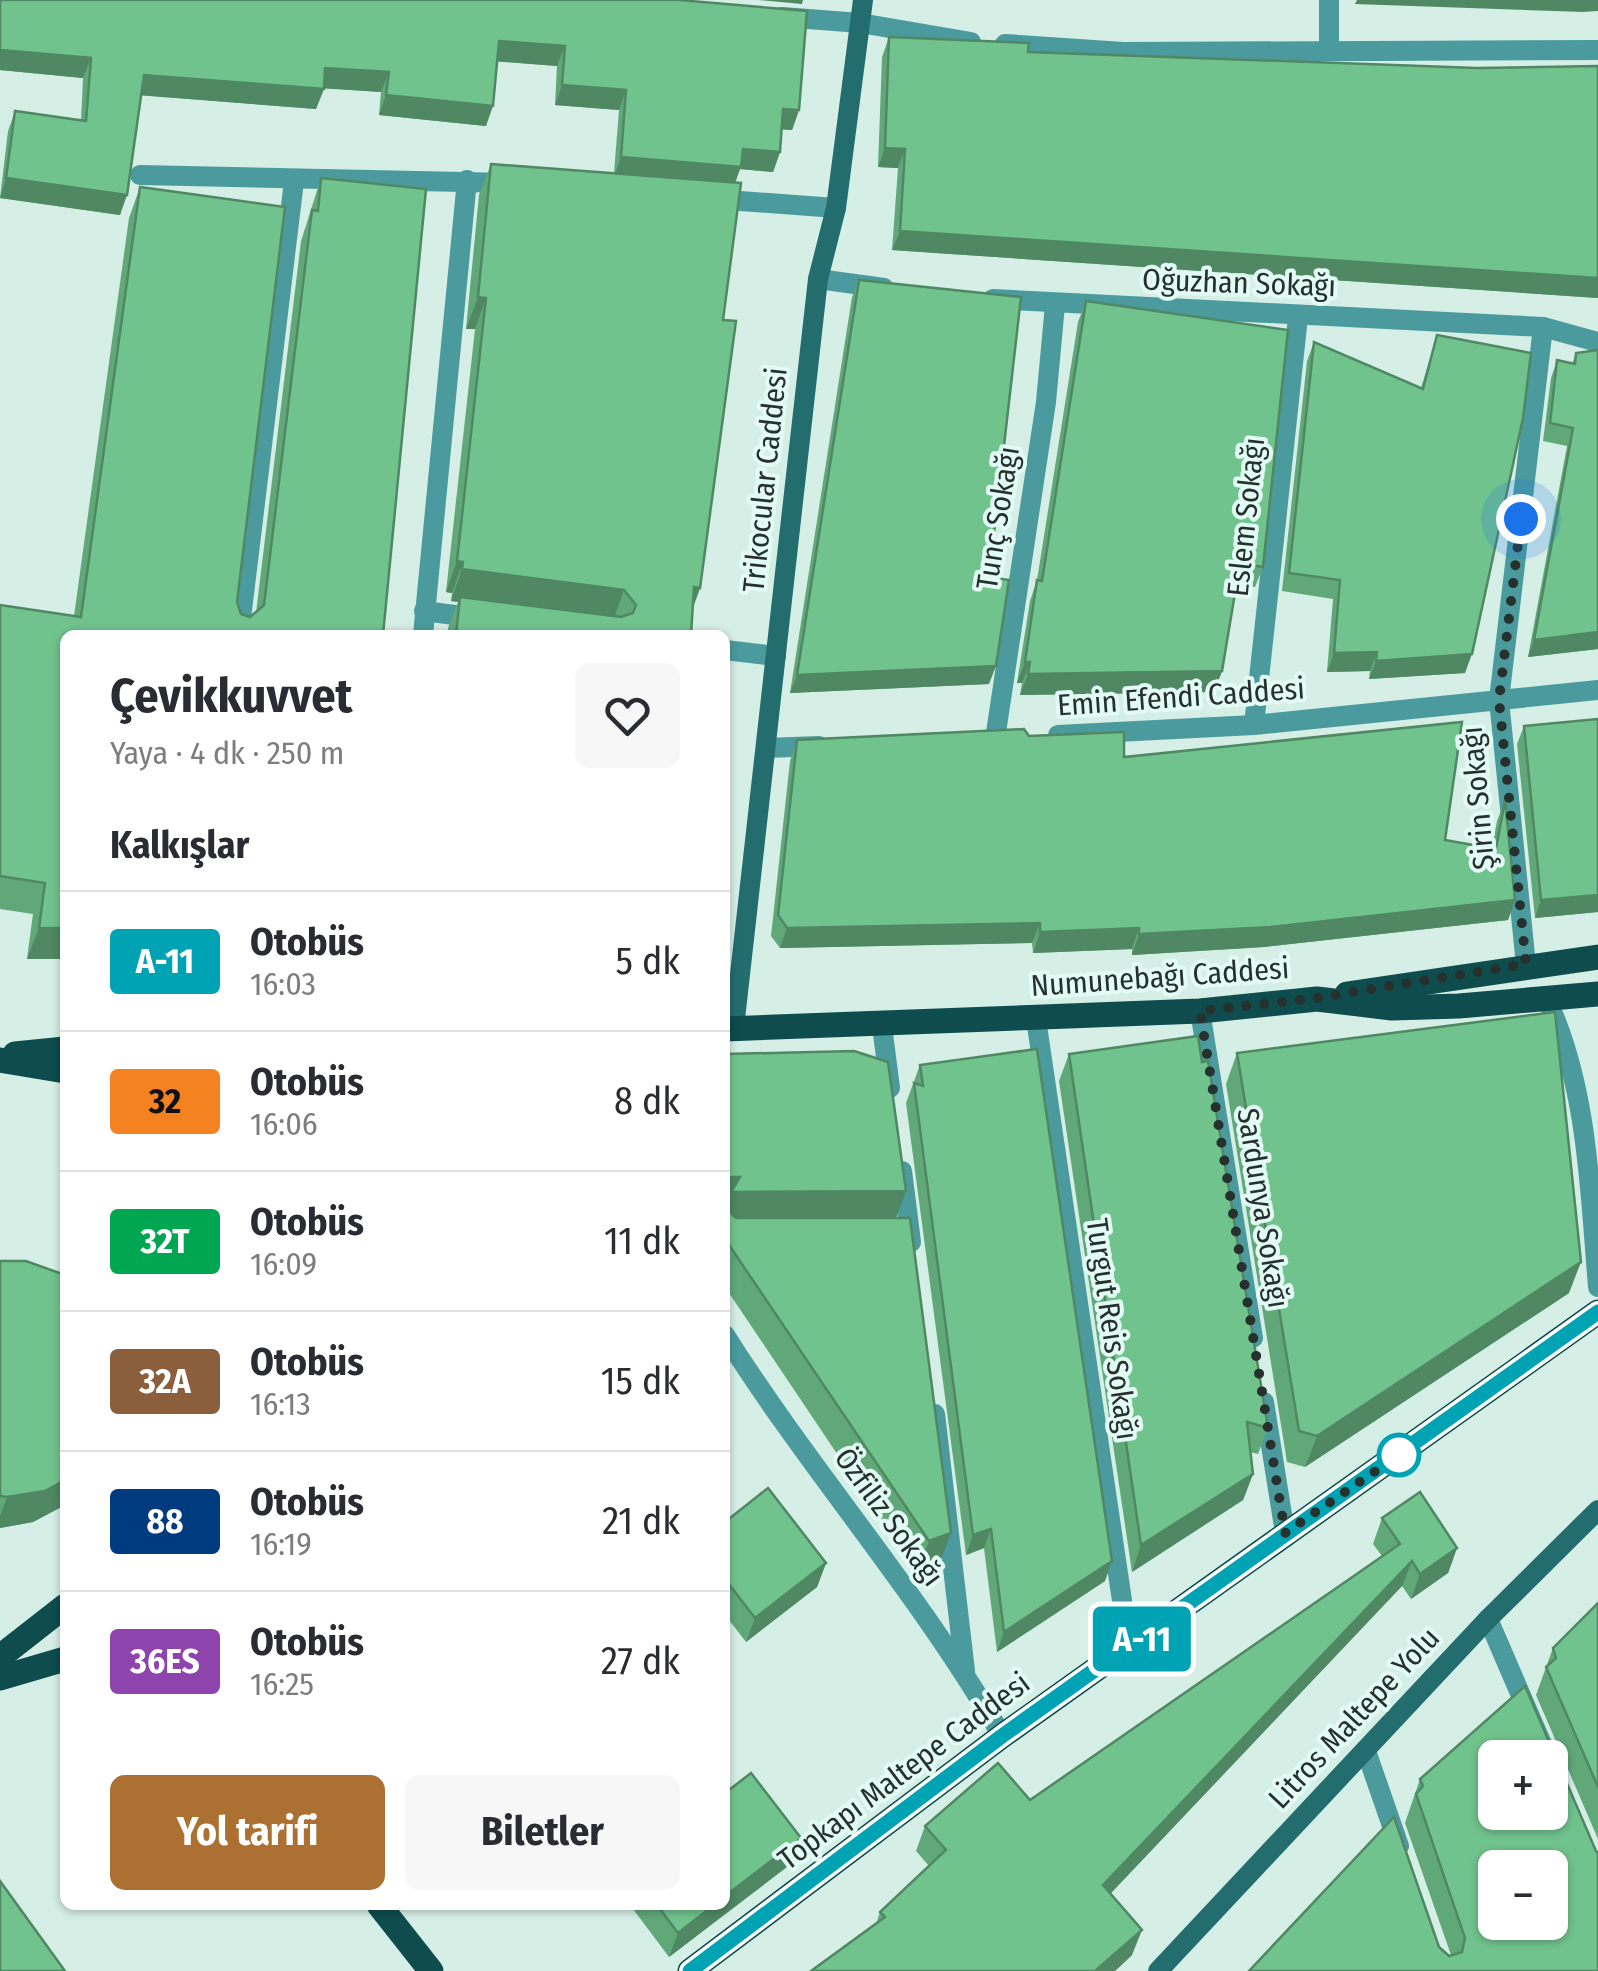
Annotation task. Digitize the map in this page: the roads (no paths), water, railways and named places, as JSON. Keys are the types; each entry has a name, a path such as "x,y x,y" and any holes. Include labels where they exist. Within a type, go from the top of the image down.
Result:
{"main road":[{"path":"1317,998 1526,964 1598,957"},
{"name":"Numunebağı Caddesi","path":"730,1028 882,1026 1200,1011 1317,998 1392,1008 1598,994"},
{"path":"0,1058 60,1050"},
{"path":"0,1058 60,1070"},
{"name":"Topkapı Maltepe Caddesi","path":"690,1971 1002,1736 1598,1312"},
{"path":"1564,1338 1598,1341"},
{"path":"0,1657 60,1610"},
{"path":"0,1678 60,1660"},
{"path":"383,1910 430,1971"}],"street":[{"name":"Trikocular Caddesi","path":"730,1020 766,748 818,279 836,208 863,0"},
{"path":"1329,50 1330,0"},
{"path":"764,15 860,23 956,41 1123,52 1598,50"},
{"path":"140,175 525,184"},
{"path":"423,630 466,180"},
{"path":"241,630 294,181"},
{"path":"700,198 836,208"},
{"path":"818,279 908,291"},
{"name":"Oğuzhan Sokağı","path":"963,296 1055,305 1543,327 1598,342"},
{"name":"Tunç Sokağı","path":"1006,738 1055,305"},
{"name":"Eslem Sokağı","path":"1254,724 1298,317"},
{"name":"Şirin Sokağı","path":"1526,964 1499,700 1543,327"},
{"path":"424,611 499,621"},
{"path":"730,651 776,656"},
{"name":"Emin Efendi Caddesi","path":"1006,738 1254,724 1598,690"},
{"path":"766,748 841,745"},
{"path":"1546,1000 1564,1038 1574,1087 1587,1161 1598,1287"},
{"name":"Sardunya Sokağı","path":"1200,1011 1285,1533"},
{"name":"Turgut Reis Sokağı","path":"1036,1019 1130,1648"},
{"path":"882,1026 892,1102"},
{"path":"900,1158 901,1235 916,1271"},
{"path":"1598,1301 1598,1312"},
{"name":"Özfiliz Sokağı","path":"730,1343 765,1399 965,1671 1002,1736"},
{"path":"933,1400 965,1671"},
{"name":"Litros Maltepe Yolu","path":"1158,1971 1488,1619 1598,1510"},
{"path":"1488,1619 1541,1740"},
{"path":"1366,1751 1404,1861"}]}
